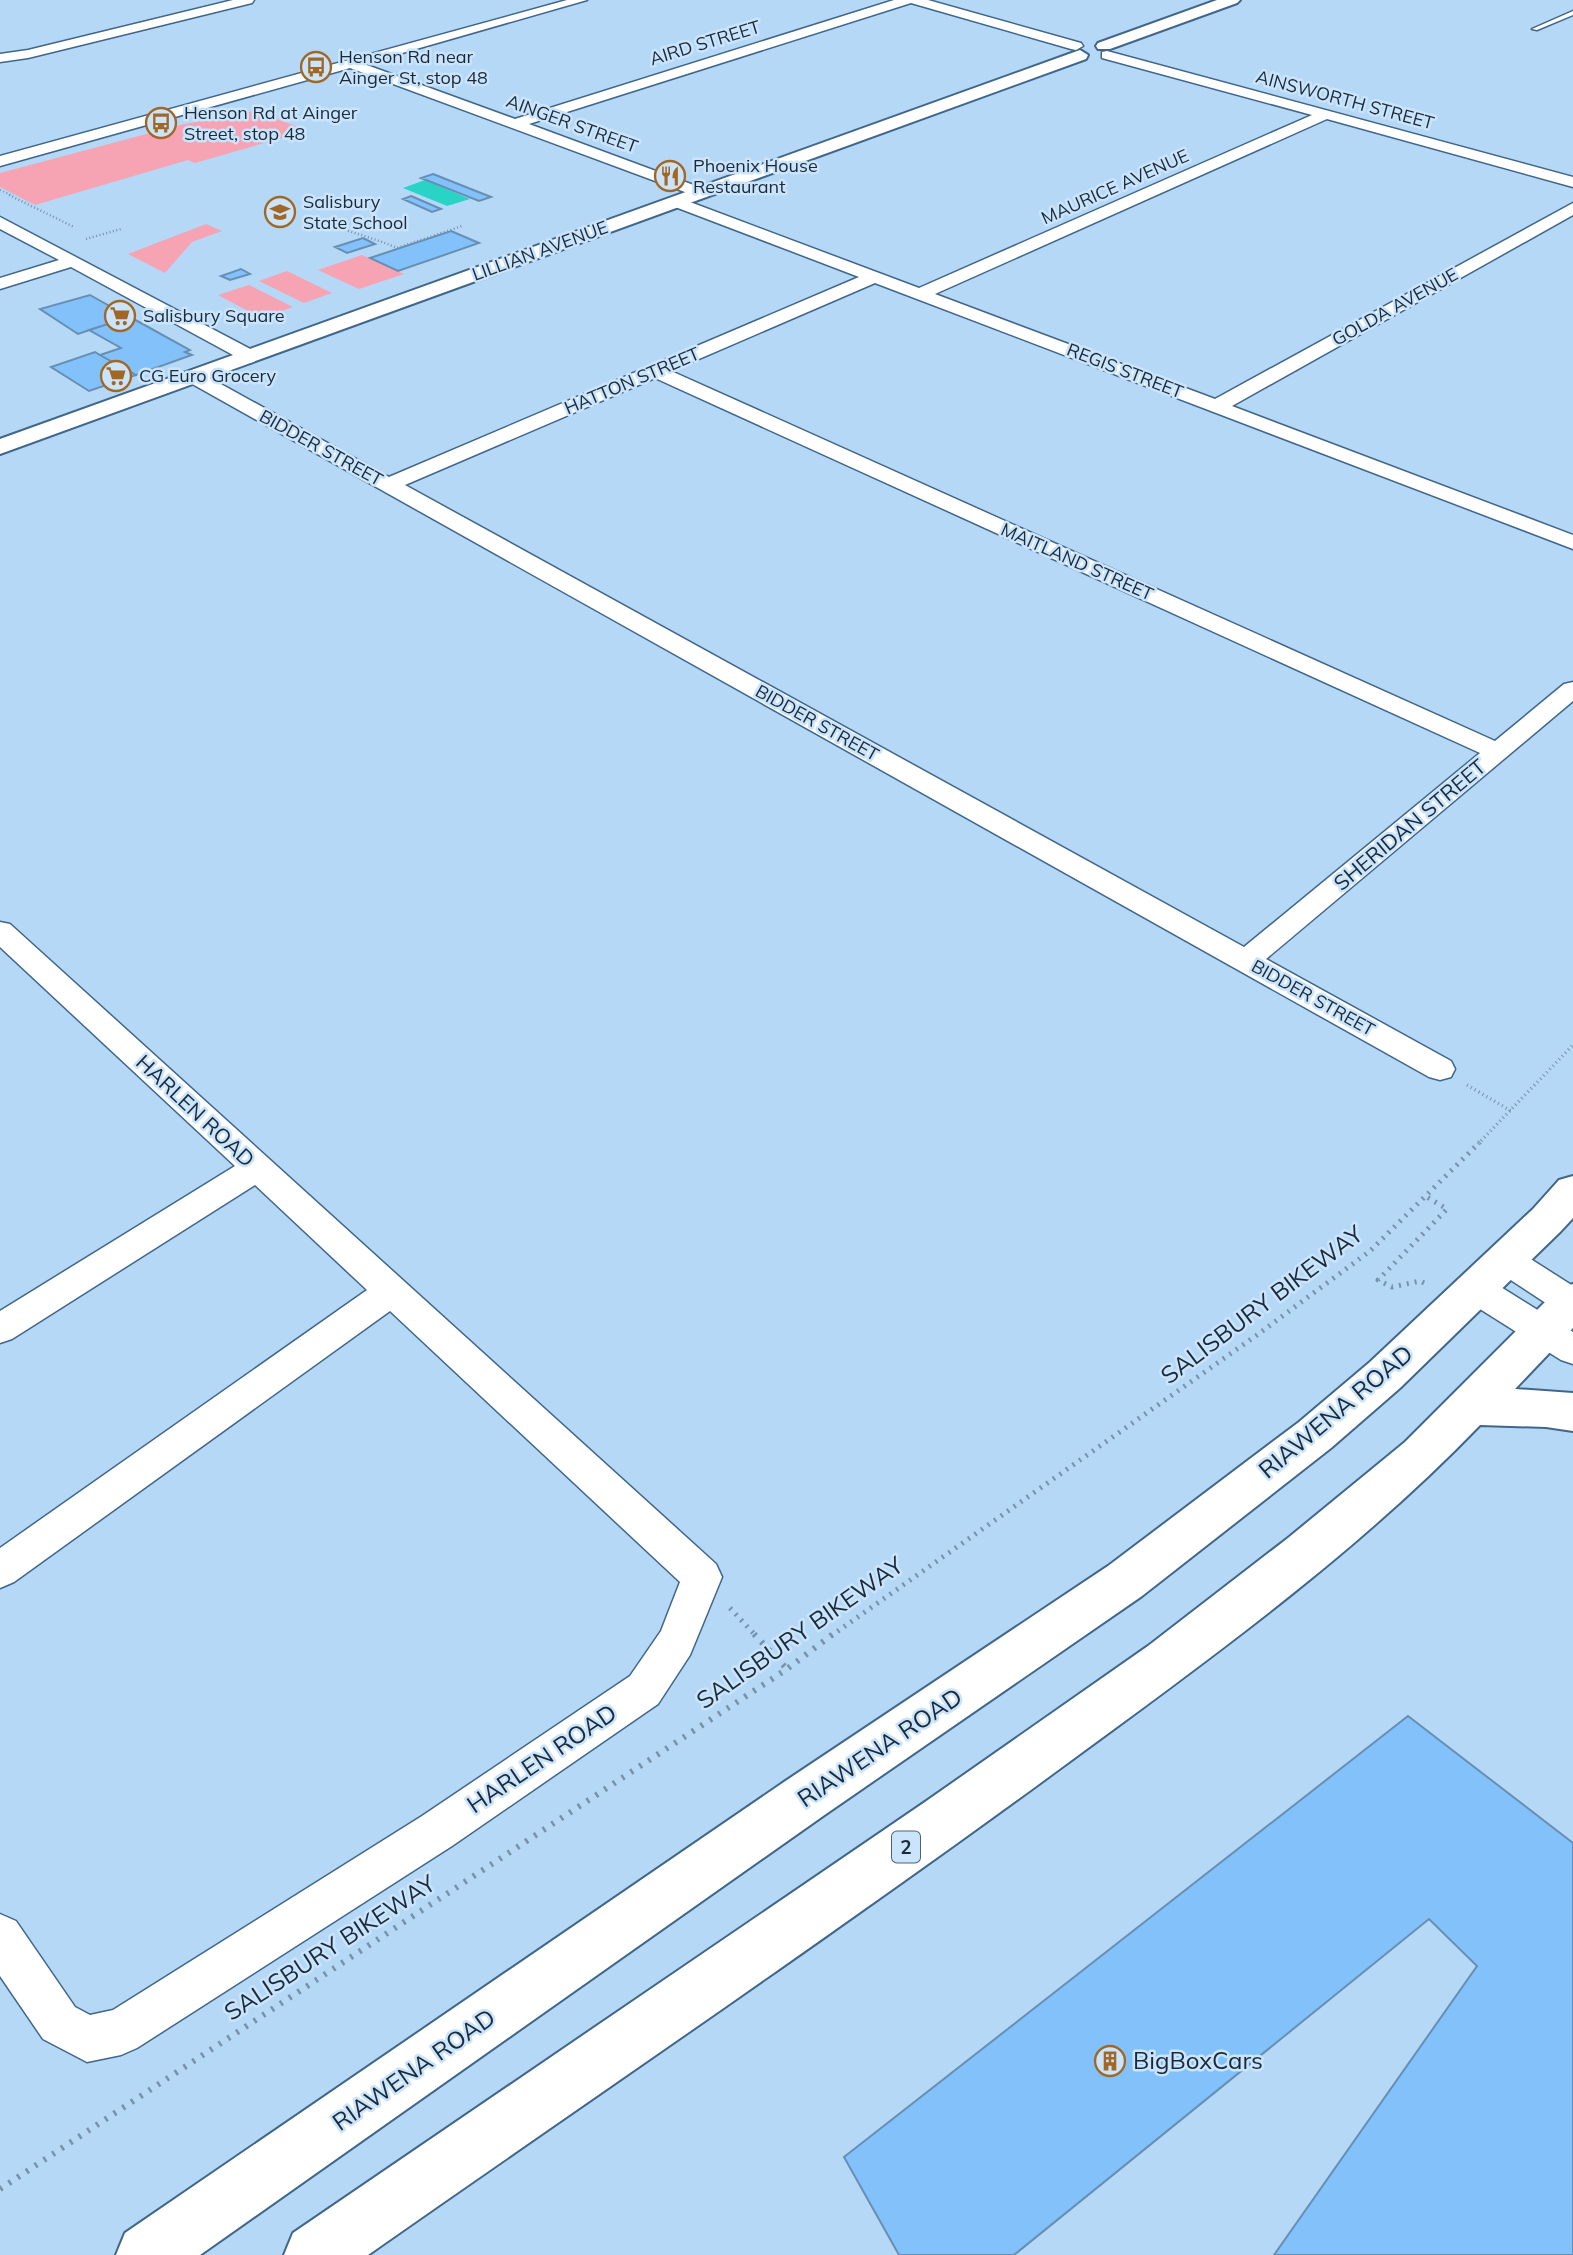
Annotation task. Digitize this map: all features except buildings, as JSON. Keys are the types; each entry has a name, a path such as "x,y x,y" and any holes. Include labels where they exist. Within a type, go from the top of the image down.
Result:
{"main road":[{"path":"1078,51 1106,51 1232,0"},
{"name":"LILLIAN AVENUE","path":"0,447 701,193 1078,51"},
{"name":"RIAWENA ROAD","path":"147,2255 805,1798 1125,1581 1315,1435 1385,1375 1471,1279 1573,1191"},
{"name":"2","path":"315,2255 944,1821 1166,1662 1306,1553 1421,1456 1470,1406 1567,1318"},
{"path":"1470,1406 1546,1408 1573,1412"}],"street":[{"path":"0,58 28,54 248,0"},
{"path":"0,161 581,0"},
{"name":"AIRD STREET","path":"515,124 907,0"},
{"path":"914,0 1078,51"},
{"name":"AINSWORTH STREET","path":"1106,51 1325,115 1573,182"},
{"name":"AINGER STREET","path":"351,64 701,193"},
{"name":"MAURICE AVENUE","path":"920,294 1325,115"},
{"name":"REGIS STREET","path":"676,202 1573,542"},
{"name":"GOLDA AVENUE","path":"1217,406 1573,208"},
{"path":"0,222 251,357"},
{"path":"0,284 74,261"},
{"name":"HATTON STREET","path":"388,485 875,277"},
{"name":"MAITLAND STREET","path":"656,371 1498,752"},
{"name":"BIDDER STREET","path":"194,377 1440,1069"},
{"name":"SHERIDAN STREET","path":"1247,960 1573,690"},
{"name":"HARLEN ROAD","path":"0,931 702,1577 676,1642 644,1690 437,1831 121,2032 87,2039 59,2024 0,1937"},
{"path":"0,1329 257,1168"},
{"path":"1471,1279 1567,1318"},
{"path":"0,1570 390,1292"}],"lane":[{"path":"1535,29 1573,13"}],"path":[{"path":"0,190 74,227"},
{"path":"325,222 356,236 364,234 397,248 462,226"},
{"path":"83,240 121,229"},
{"name":"SALISBURY BIKEWAY","path":"0,2189 787,1669 845,1625 1257,1335 1370,1251 1511,1111 1573,1045"},
{"path":"1440,1069 1511,1111"},
{"path":"1425,1196 1447,1209 1378,1280 1392,1287 1420,1281 1471,1279"},
{"path":"702,1577 787,1669"}],"shaded area":[{"path":"254,111 296,126 289,136 195,163 188,160 35,205 0,187 0,173 180,125"},
{"path":"425,180 470,199 447,206 403,188"},
{"path":"206,224 222,231 192,242 165,273 128,254"},
{"path":"362,255 404,274 359,289 318,270"},
{"path":"287,271 332,293 304,303 259,281"},
{"path":"249,285 293,307 261,318 218,295"}],"place":[{"name":"Henson Rd near Ainger St, stop 48","path":"316,67"},
{"name":"Henson Rd at Ainger Street, stop 48","path":"161,123"},
{"name":"Phoenix House Restaurant","path":"670,176"},
{"name":"Salisbury State School","path":"280,212"},
{"name":"Salisbury Square","path":"120,316"},
{"name":"CG Euro Grocery","path":"116,376"},
{"name":"BigBoxCars","path":"1110,2061"}]}
